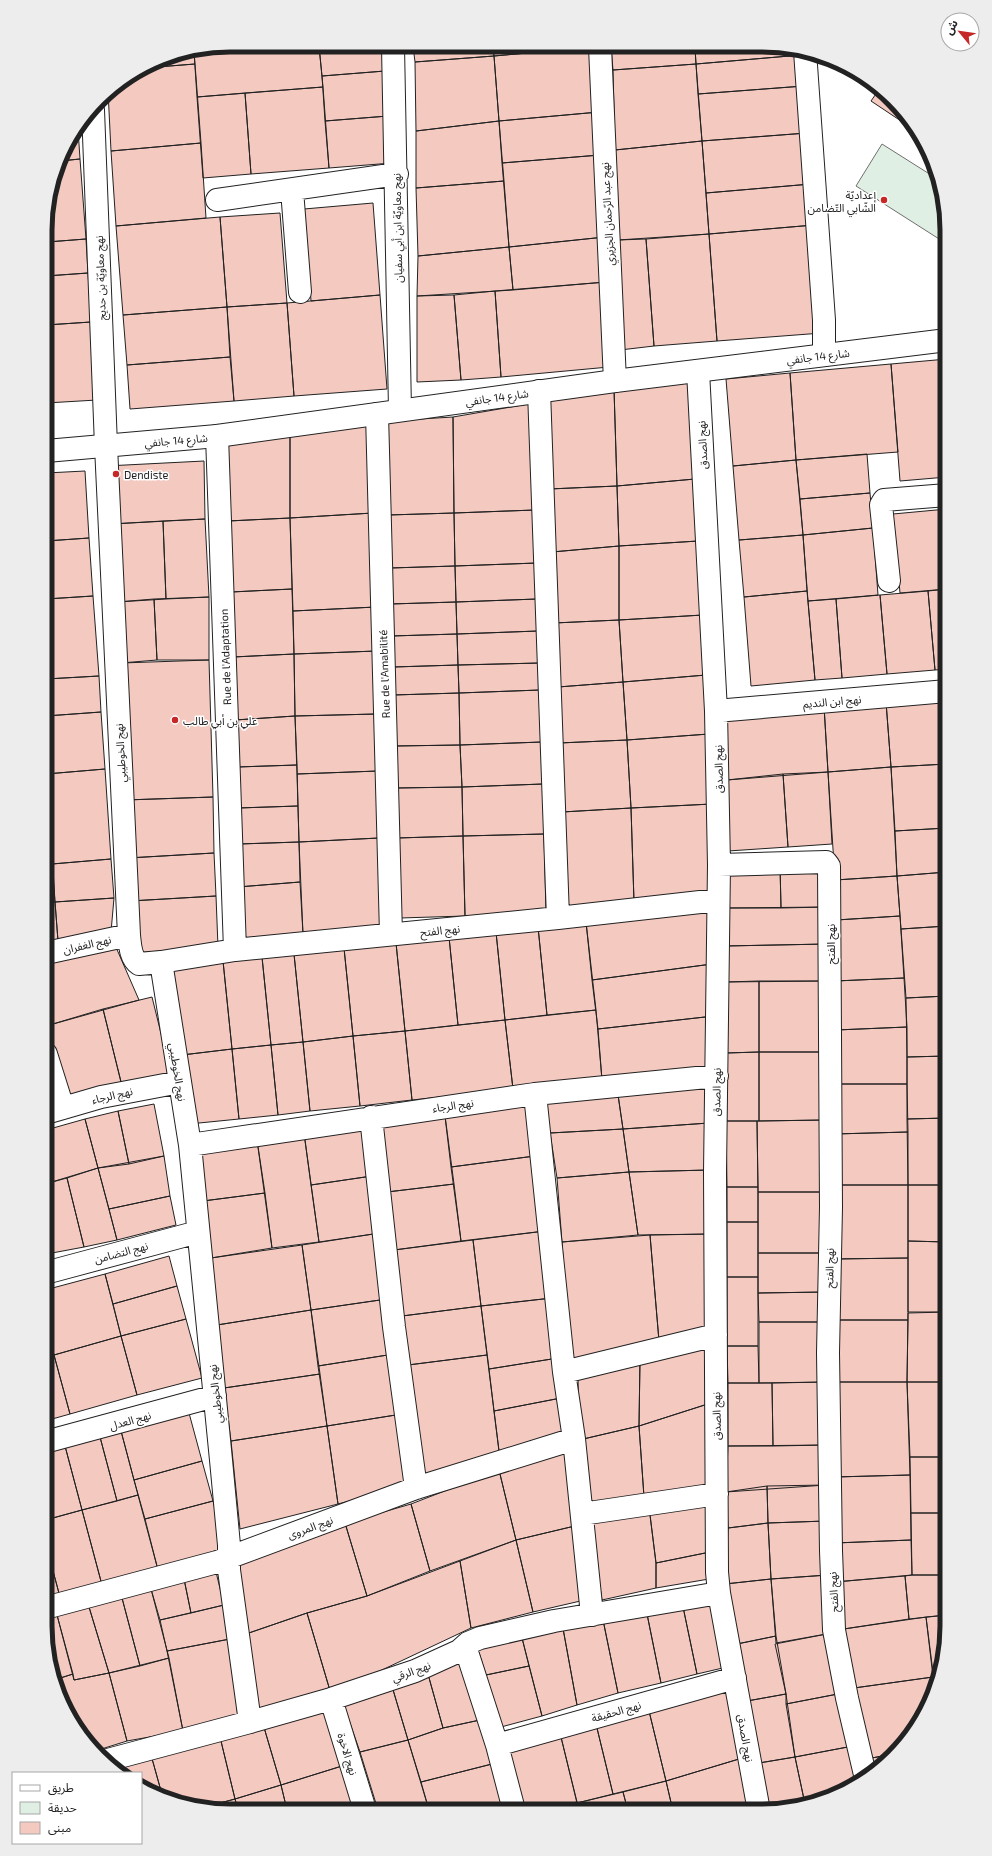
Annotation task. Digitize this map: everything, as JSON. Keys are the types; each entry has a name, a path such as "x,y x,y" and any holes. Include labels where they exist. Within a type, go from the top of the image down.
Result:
{"street":[{"name":"نهج معاويّة ابن أبي سفيان","path":"393,52 397,174 400,410"},
{"name":"نهج عبد الرّحمان الجزيري","path":"600,52 615,381"},
{"path":"805,57 824,320 824,356"},
{"name":"نهج معاويّة بن حديج","path":"93,116 106,446"},
{"path":"217,200 397,174"},
{"path":"292,190 300,292"},
{"name":"شارع 14 جانفي","path":"52,450 217,436 615,381 940,341"},
{"name":"نهج الصدق","path":"698,371 716,711 719,865 715,1172 716,1549 719,1593 758,1804"},
{"path":"539,391 558,918"},
{"name":"Rue de l'Amabilité","path":"377,414 391,934"},
{"name":"Rue de l'Adaptation","path":"217,436 235,950"},
{"name":"نهج الخوطيبي","path":"106,446 129,934 133,957 136,962 139,964 161,962 190,1145 215,1396 229,1557 228,1570 250,1722"},
{"path":"889,581 881,506 882,502 884,500 940,496"},
{"name":"نهج ابن النديم","path":"716,711 940,692"},
{"name":"نهج الفتح","path":"719,865 826,862 829,866 831,1207 828,1353 831,1551 834,1630 847,1698 864,1772"},
{"name":"نهج الفتح","path":"161,962 235,950 558,918 718,900"},
{"name":"نهج الغفران","path":"52,952 129,934"},
{"name":"نهج الرجاء","path":"190,1145 534,1094 716,1076"},
{"name":"نهج الرجاء","path":"54,1111 101,1097 180,1082"},
{"path":"534,1094 564,1372 574,1439 592,1615"},
{"path":"52,1097 54,1111"},
{"path":"371,1117 394,1327 416,1488"},
{"name":"نهج التضامن","path":"52,1271 198,1232"},
{"path":"564,1372 716,1335"},
{"name":"نهج العدل","path":"52,1440 215,1396"},
{"name":"نهج المروى","path":"52,1606 217,1562 416,1488 574,1439"},
{"path":"582,1514 717,1494"},
{"name":"نهج الرقي","path":"112,1759 331,1699 415,1671 459,1651 464,1646 480,1638 554,1620 592,1615 719,1593"},
{"path":"464,1646 497,1745 512,1804"},
{"name":"نهج الحقيقة","path":"497,1745 735,1678"},
{"name":"نهج الاخوة","path":"331,1699 363,1804"}],"green space":[{"path":"882,144 932,175 937,195 940,218 940,240 856,186"}],"building":[{"path":"218,52 320,52 323,87 197,97 194,55"},
{"path":"320,52 383,52 385,71 322,76"},
{"path":"414,52 494,52 494,56 415,62"},
{"path":"494,52 538,52 494,56"},
{"path":"538,52 594,52 599,112 499,121 494,56"},
{"path":"611,52 695,52 696,64 613,70"},
{"path":"695,52 774,52 798,55 696,64"},
{"path":"194,55 195,64 160,67 173,61"},
{"path":"798,55 801,56 804,86 698,94 696,64"},
{"path":"494,56 499,121 416,131 415,62"},
{"path":"195,64 201,143 111,151 108,100 131,82 151,70 160,67"},
{"path":"696,64 702,141 615,150 613,70"},
{"path":"385,71 388,116 325,121 322,76"},
{"path":"804,86 807,133 702,141 698,94"},
{"path":"323,87 329,168 251,174 245,93"},
{"path":"245,93 251,174 203,178 197,97"},
{"path":"876,94 888,104 905,124 871,101"},
{"path":"599,112 600,155 502,163 499,121"},
{"path":"388,116 392,163 329,168 325,121"},
{"path":"499,121 504,181 416,188 416,131"},
{"path":"807,133 811,184 706,193 702,141"},
{"path":"79,137 80,159 67,160"},
{"path":"702,141 709,234 618,240 615,150"},
{"path":"201,143 206,218 116,226 111,151"},
{"path":"600,155 605,237 509,247 502,163"},
{"path":"80,159 86,239 52,242 52,218 55,195 61,173 67,160"},
{"path":"504,181 509,247 418,256 416,188"},
{"path":"811,184 814,225 709,234 706,193"},
{"path":"373,203 380,295 311,301 304,209"},
{"path":"280,213 287,303 227,307 220,217"},
{"path":"220,217 227,307 123,315 116,226"},
{"path":"814,225 822,333 717,341 709,234"},
{"path":"709,234 717,341 654,346 646,239"},
{"path":"605,237 606,282 513,290 509,247"},
{"path":"86,239 88,273 52,276 52,242"},
{"path":"646,239 654,346 620,350 618,240"},
{"path":"509,247 513,290 417,296 418,256"},
{"path":"88,273 91,322 52,325 52,276"},
{"path":"606,282 609,367 501,377 495,291"},
{"path":"495,291 501,377 461,380 454,295"},
{"path":"380,295 387,389 294,396 287,303"},
{"path":"454,295 461,380 417,382 417,296"},
{"path":"287,303 294,396 234,401 227,307"},
{"path":"227,307 230,357 127,365 123,315"},
{"path":"91,322 97,400 52,403 52,325"},
{"path":"230,357 234,401 130,409 127,365"},
{"path":"940,360 940,478 900,481 891,364"},
{"path":"891,364 898,452 796,460 790,373"},
{"path":"790,373 796,460 733,466 726,379"},
{"path":"694,380 695,479 617,486 614,389"},
{"path":"614,389 617,486 549,489 547,401"},
{"path":"534,403 535,510 454,513 453,417"},
{"path":"453,417 454,513 388,515 387,421"},
{"path":"370,424 373,513 290,518 290,433"},
{"path":"290,433 290,518 228,521 225,440"},
{"path":"867,454 870,493 800,499 796,460"},
{"path":"796,460 803,535 739,540 733,466"},
{"path":"204,461 205,519 111,524 106,466"},
{"path":"85,471 89,538 52,541 52,473"},
{"path":"695,479 698,541 619,546 617,486"},
{"path":"617,486 619,546 552,552 549,489"},
{"path":"870,493 873,528 803,535 800,499"},
{"path":"535,510 537,563 455,566 454,513"},
{"path":"940,510 940,590 900,593 893,514"},
{"path":"373,513 376,607 293,611 290,518"},
{"path":"454,513 455,566 390,568 388,515"},
{"path":"290,518 292,589 231,592 228,521"},
{"path":"205,519 209,597 166,599 163,521"},
{"path":"163,521 166,599 117,602 111,524"},
{"path":"873,528 878,595 808,601 803,535"},
{"path":"803,535 807,591 744,597 739,540"},
{"path":"89,538 93,596 52,599 52,541"},
{"path":"698,541 703,615 619,620 619,546"},
{"path":"619,546 619,620 554,623 552,552"},
{"path":"537,563 537,599 456,602 455,566"},
{"path":"455,566 456,602 390,604 390,568"},
{"path":"292,589 294,654 233,657 231,592"},
{"path":"940,590 940,670 935,670 928,591"},
{"path":"807,591 815,680 751,686 744,597"},
{"path":"928,591 935,670 887,674 880,595"},
{"path":"880,595 887,674 842,678 836,599"},
{"path":"93,596 99,676 52,679 52,599"},
{"path":"209,597 209,660 157,660 154,599"},
{"path":"154,599 157,660 121,663 117,602"},
{"path":"537,599 538,631 457,634 456,602"},
{"path":"836,599 842,678 815,680 808,601"},
{"path":"456,602 457,634 391,636 390,604"},
{"path":"376,607 377,651 294,654 293,611"},
{"path":"703,615 706,675 623,682 619,620"},
{"path":"619,620 623,682 558,687 554,623"},
{"path":"538,631 540,663 458,665 457,634"},
{"path":"457,634 458,665 393,667 391,636"},
{"path":"377,651 376,714 295,716 294,654"},
{"path":"294,654 295,716 235,720 233,657"},
{"path":"209,660 213,797 125,800 121,663"},
{"path":"540,663 540,690 459,693 458,665"},
{"path":"458,665 459,693 393,695 393,667"},
{"path":"706,675 709,734 627,740 623,682"},
{"path":"99,676 101,712 52,716 52,679"},
{"path":"623,682 627,740 559,743 558,687"},
{"path":"540,690 542,742 460,745 459,693"},
{"path":"459,693 460,745 395,746 393,695"},
{"path":"940,698 940,764 891,767 886,702"},
{"path":"886,702 891,767 828,772 824,706"},
{"path":"824,706 828,772 727,780 726,712"},
{"path":"101,712 105,769 52,773 52,716"},
{"path":"376,714 378,771 297,774 295,716"},
{"path":"295,716 297,765 237,767 235,720"},
{"path":"709,734 712,804 631,808 627,740"},
{"path":"627,740 631,808 562,812 559,743"},
{"path":"542,742 543,784 462,787 460,745"},
{"path":"460,745 462,787 396,788 395,746"},
{"path":"940,764 940,828 895,831 891,767"},
{"path":"297,765 298,806 238,808 237,767"},
{"path":"891,767 897,876 835,880 828,772"},
{"path":"105,769 111,859 52,864 52,773"},
{"path":"378,771 379,838 299,842 297,774"},
{"path":"828,772 832,844 788,847 783,774"},
{"path":"783,774 788,847 728,851 727,780"},
{"path":"543,784 544,834 463,836 462,787"},
{"path":"462,787 463,836 397,838 396,788"},
{"path":"213,797 214,853 128,858 125,800"},
{"path":"712,804 710,892 634,902 631,808"},
{"path":"298,806 299,842 239,844 238,808"},
{"path":"631,808 634,902 564,911 562,812"},
{"path":"940,828 940,873 897,876 895,831"},
{"path":"544,834 546,914 465,916 463,836"},
{"path":"463,836 465,916 400,918 397,838"},
{"path":"379,838 385,926 303,934 299,842"},
{"path":"299,842 300,882 238,887 239,844"},
{"path":"52,852 55,902 52,903"},
{"path":"214,853 216,896 130,901 128,858"},
{"path":"111,859 114,898 55,902 52,864"},
{"path":"780,865 781,908 726,908 727,866"},
{"path":"780,865 827,865 827,907 781,908"},
{"path":"940,873 940,926 901,929 897,876"},
{"path":"897,876 900,916 836,920 835,880"},
{"path":"300,882 303,934 242,939 238,887"},
{"path":"216,896 218,947 133,953 130,901"},
{"path":"114,898 111,932 58,941 55,902"},
{"path":"55,902 58,941 52,943 52,903"},
{"path":"710,906 712,964 592,980 586,922"},
{"path":"827,907 827,944 725,946 726,908"},
{"path":"900,916 904,978 835,981 836,920"},
{"path":"586,922 596,1010 547,1015 538,927"},
{"path":"940,926 940,996 906,998 901,929"},
{"path":"538,927 547,1015 505,1020 496,932"},
{"path":"496,932 505,1020 458,1025 449,937"},
{"path":"449,937 458,1025 405,1031 396,943"},
{"path":"396,943 405,1031 353,1036 344,948"},
{"path":"827,944 826,981 725,982 725,946"},
{"path":"115,945 139,1000 52,1024 52,957"},
{"path":"344,948 353,1036 303,1042 294,954"},
{"path":"294,954 303,1042 271,1045 262,957"},
{"path":"262,957 271,1045 232,1049 223,961"},
{"path":"223,961 232,1049 182,1055 173,967"},
{"path":"712,964 714,1016 598,1029 592,980"},
{"path":"904,978 907,1027 836,1030 835,981"},
{"path":"759,981 759,1052 726,1053 725,982"},
{"path":"759,981 826,981 826,1052 759,1052"},
{"path":"940,996 940,1056 907,1057 906,998"},
{"path":"152,997 171,1074 122,1086 103,1009"},
{"path":"103,1009 122,1086 71,1101 52,1044 52,1024"},
{"path":"596,1010 602,1080 513,1089 505,1020"},
{"path":"714,1016 714,1070 602,1080 598,1029"},
{"path":"505,1020 513,1089 412,1100 405,1031"},
{"path":"907,1027 907,1084 834,1084 836,1030"},
{"path":"405,1031 412,1100 360,1106 353,1036"},
{"path":"353,1036 360,1106 310,1111 303,1042"},
{"path":"303,1042 310,1111 278,1115 271,1045"},
{"path":"271,1045 278,1115 239,1119 232,1049"},
{"path":"232,1049 239,1119 189,1124 182,1055"},
{"path":"759,1052 759,1121 726,1121 726,1053"},
{"path":"759,1052 826,1052 825,1120 759,1121"},
{"path":"940,1056 940,1118 907,1119 907,1057"},
{"path":"710,1081 709,1123 623,1129 617,1088"},
{"path":"834,1084 907,1084 908,1132 834,1134"},
{"path":"617,1088 623,1129 550,1133 543,1094"},
{"path":"528,1098 535,1156 451,1167 444,1108"},
{"path":"154,1104 164,1156 129,1164 118,1111"},
{"path":"444,1108 454,1184 387,1192 378,1117"},
{"path":"118,1111 129,1164 98,1168 85,1119"},
{"path":"940,1118 940,1185 908,1185 907,1119"},
{"path":"85,1119 98,1168 52,1182 52,1128"},
{"path":"825,1120 825,1192 758,1192 757,1121"},
{"path":"726,1121 757,1121 758,1187 727,1187"},
{"path":"709,1123 709,1170 629,1172 623,1129"},
{"path":"364,1124 372,1176 311,1185 304,1133"},
{"path":"623,1129 629,1172 557,1178 550,1133"},
{"path":"908,1132 908,1185 834,1185 834,1134"},
{"path":"304,1133 319,1242 272,1248 257,1140"},
{"path":"257,1140 265,1193 203,1201 195,1149"},
{"path":"164,1156 170,1196 109,1209 98,1168"},
{"path":"535,1156 545,1231 461,1241 451,1167"},
{"path":"98,1168 117,1240 84,1247 67,1178"},
{"path":"709,1170 711,1234 638,1235 629,1172"},
{"path":"629,1172 638,1235 562,1242 557,1178"},
{"path":"372,1176 380,1233 319,1242 311,1185"},
{"path":"67,1178 84,1247 52,1253 52,1182"},
{"path":"454,1184 461,1241 394,1250 387,1192"},
{"path":"834,1185 908,1185 908,1258 834,1259"},
{"path":"908,1185 940,1185 940,1242 908,1241"},
{"path":"727,1187 758,1187 758,1222 727,1222"},
{"path":"758,1192 825,1192 825,1253 758,1253"},
{"path":"265,1193 272,1248 211,1258 203,1201"},
{"path":"170,1196 176,1225 117,1240 109,1209"},
{"path":"727,1222 758,1222 758,1277 727,1277"},
{"path":"545,1231 552,1298 481,1306 473,1240"},
{"path":"380,1233 387,1299 311,1310 302,1245"},
{"path":"711,1234 713,1328 659,1341 650,1235"},
{"path":"650,1235 659,1341 570,1365 562,1242"},
{"path":"473,1240 481,1306 402,1316 394,1250"},
{"path":"908,1241 940,1242 940,1312 908,1312"},
{"path":"302,1245 311,1310 217,1325 211,1258"},
{"path":"758,1253 825,1253 826,1292 758,1293"},
{"path":"169,1256 177,1286 113,1304 105,1274"},
{"path":"908,1258 908,1320 834,1320 834,1259"},
{"path":"105,1274 121,1336 54,1355 52,1348 52,1288"},
{"path":"727,1277 758,1277 758,1346 727,1346"},
{"path":"177,1286 186,1319 121,1336 113,1304"},
{"path":"826,1292 826,1322 759,1322 758,1293"},
{"path":"552,1298 558,1358 489,1369 481,1306"},
{"path":"387,1299 394,1354 318,1366 311,1310"},
{"path":"481,1306 487,1355 408,1365 402,1316"},
{"path":"311,1310 320,1374 224,1388 217,1325"},
{"path":"940,1312 940,1382 907,1382 908,1313"},
{"path":"186,1319 202,1378 137,1395 121,1336"},
{"path":"834,1320 908,1320 907,1382 833,1382"},
{"path":"759,1322 826,1322 826,1382 759,1383"},
{"path":"121,1336 137,1395 70,1414 54,1355"},
{"path":"710,1343 714,1402 639,1426 640,1359"},
{"path":"727,1346 758,1346 759,1383 728,1383"},
{"path":"394,1354 402,1414 327,1426 318,1366"},
{"path":"52,1355 54,1355 70,1414 52,1419"},
{"path":"487,1355 499,1451 421,1475 408,1365"},
{"path":"558,1358 561,1398 494,1411 489,1369"},
{"path":"640,1359 639,1426 579,1440 578,1375"},
{"path":"320,1374 327,1426 231,1441 224,1388"},
{"path":"826,1382 826,1445 773,1446 772,1383"},
{"path":"833,1382 907,1382 910,1475 834,1477"},
{"path":"907,1382 940,1382 940,1457 910,1457"},
{"path":"728,1383 772,1383 773,1446 728,1446"},
{"path":"561,1398 565,1432 499,1451 494,1411"},
{"path":"714,1402 715,1483 644,1497 639,1426"},
{"path":"189,1413 202,1461 134,1480 121,1431"},
{"path":"402,1414 411,1484 338,1504 327,1426"},
{"path":"327,1426 338,1504 240,1529 231,1441"},
{"path":"639,1426 644,1497 589,1508 579,1440"},
{"path":"121,1431 138,1495 117,1501 100,1437"},
{"path":"100,1437 117,1501 82,1510 65,1446"},
{"path":"826,1445 826,1485 726,1492 728,1446"},
{"path":"65,1446 82,1510 52,1518 52,1450"},
{"path":"567,1449 579,1525 516,1540 499,1470"},
{"path":"910,1457 940,1457 940,1513 911,1513"},
{"path":"202,1461 213,1501 145,1519 134,1480"},
{"path":"499,1470 516,1540 430,1571 411,1504"},
{"path":"910,1475 911,1540 835,1543 834,1477"},
{"path":"826,1485 826,1521 768,1523 767,1486"},
{"path":"767,1486 768,1523 728,1528 726,1492"},
{"path":"138,1495 158,1570 102,1585 82,1510"},
{"path":"713,1496 715,1551 656,1563 649,1507"},
{"path":"213,1501 226,1551 158,1570 145,1519"},
{"path":"411,1504 430,1571 367,1596 345,1523"},
{"path":"649,1507 656,1563 656,1588 602,1600 589,1517"},
{"path":"82,1510 102,1585 60,1597 52,1567 52,1518"},
{"path":"911,1513 940,1513 940,1575 912,1575"},
{"path":"826,1521 828,1575 771,1579 768,1523"},
{"path":"345,1523 367,1596 307,1613 243,1635 230,1560"},
{"path":"768,1523 771,1579 725,1584 728,1528"},
{"path":"579,1525 589,1599 533,1612 516,1540"},
{"path":"516,1540 533,1612 471,1628 460,1561"},
{"path":"911,1540 912,1575 835,1582 835,1543"},
{"path":"715,1551 715,1578 656,1588 656,1563"},
{"path":"460,1561 471,1628 331,1694 307,1613 367,1596"},
{"path":"52,1567 60,1597 52,1599"},
{"path":"216,1572 224,1605 191,1613 184,1579"},
{"path":"828,1575 832,1633 776,1643 771,1579"},
{"path":"940,1575 940,1616 909,1619 905,1576"},
{"path":"905,1576 909,1619 837,1630 835,1582"},
{"path":"184,1579 191,1613 160,1620 151,1589"},
{"path":"771,1579 776,1636 732,1645 725,1584"},
{"path":"151,1589 169,1658 140,1666 122,1598"},
{"path":"712,1595 727,1667 697,1674 682,1602"},
{"path":"122,1598 140,1666 109,1673 89,1607"},
{"path":"682,1602 697,1674 661,1683 646,1609"},
{"path":"224,1605 230,1639 167,1651 160,1620"},
{"path":"89,1607 109,1673 74,1680 57,1615"},
{"path":"646,1609 661,1683 618,1693 602,1615"},
{"path":"307,1613 331,1694 254,1717 243,1635"},
{"path":"57,1615 73,1674 60,1678 55,1661 52,1638 52,1617"},
{"path":"602,1615 618,1693 577,1705 562,1623"},
{"path":"940,1616 940,1638 933,1675 926,1617"},
{"path":"926,1617 933,1677 854,1688 837,1630"},
{"path":"562,1623 577,1705 542,1716 520,1630"},
{"path":"520,1630 529,1666 486,1675 475,1640"},
{"path":"832,1633 843,1693 786,1704 786,1694 775,1644"},
{"path":"776,1636 786,1694 747,1701 732,1645"},
{"path":"230,1639 238,1717 183,1731 167,1651"},
{"path":"461,1651 480,1720 443,1728 426,1667"},
{"path":"169,1658 183,1731 127,1741 109,1673"},
{"path":"529,1666 542,1716 501,1727 486,1675"},
{"path":"426,1667 443,1728 408,1740 391,1683"},
{"path":"109,1673 127,1741 101,1749 89,1735 70,1705 60,1678 73,1674 74,1680"},
{"path":"933,1677 922,1705 903,1735 884,1756 867,1759 854,1688"},
{"path":"391,1683 408,1740 360,1752 342,1700"},
{"path":"728,1689 739,1759 666,1781 649,1711"},
{"path":"843,1693 853,1746 795,1757 786,1704"},
{"path":"786,1694 795,1757 759,1763 747,1701"},
{"path":"325,1707 342,1766 281,1785 263,1724"},
{"path":"649,1711 666,1781 613,1794 596,1724"},
{"path":"480,1720 492,1764 421,1782 408,1740 443,1728"},
{"path":"263,1724 281,1785 235,1799 220,1737"},
{"path":"596,1724 613,1794 577,1803 560,1733"},
{"path":"560,1733 577,1802 568,1804 517,1804 503,1746"},
{"path":"220,1737 235,1799 217,1804 195,1801 173,1795 161,1790 151,1755"},
{"path":"408,1740 427,1804 376,1804 360,1752"},
{"path":"853,1746 859,1775 841,1786 804,1799 795,1757"},
{"path":"151,1755 161,1790 142,1781 142,1772 128,1772 117,1764"},
{"path":"884,1756 869,1768 867,1759"},
{"path":"795,1757 804,1799 767,1804 759,1763"},
{"path":"739,1759 749,1804 671,1804 666,1781"},
{"path":"492,1764 502,1804 427,1804 421,1782"},
{"path":"342,1766 355,1804 286,1804 281,1785"},
{"path":"666,1781 671,1804 626,1804 623,1792"},
{"path":"281,1785 286,1804 236,1804 235,1799"},
{"path":"623,1792 626,1804 577,1804"},
{"path":"235,1799 236,1804 218,1804"}],"place":[{"name":"إعداديّة الشّابي التّضامن","path":"884,200"},
{"name":"Dendiste","path":"116,474"},
{"name":"علي بن أبي طالب","path":"175,720"}]}
